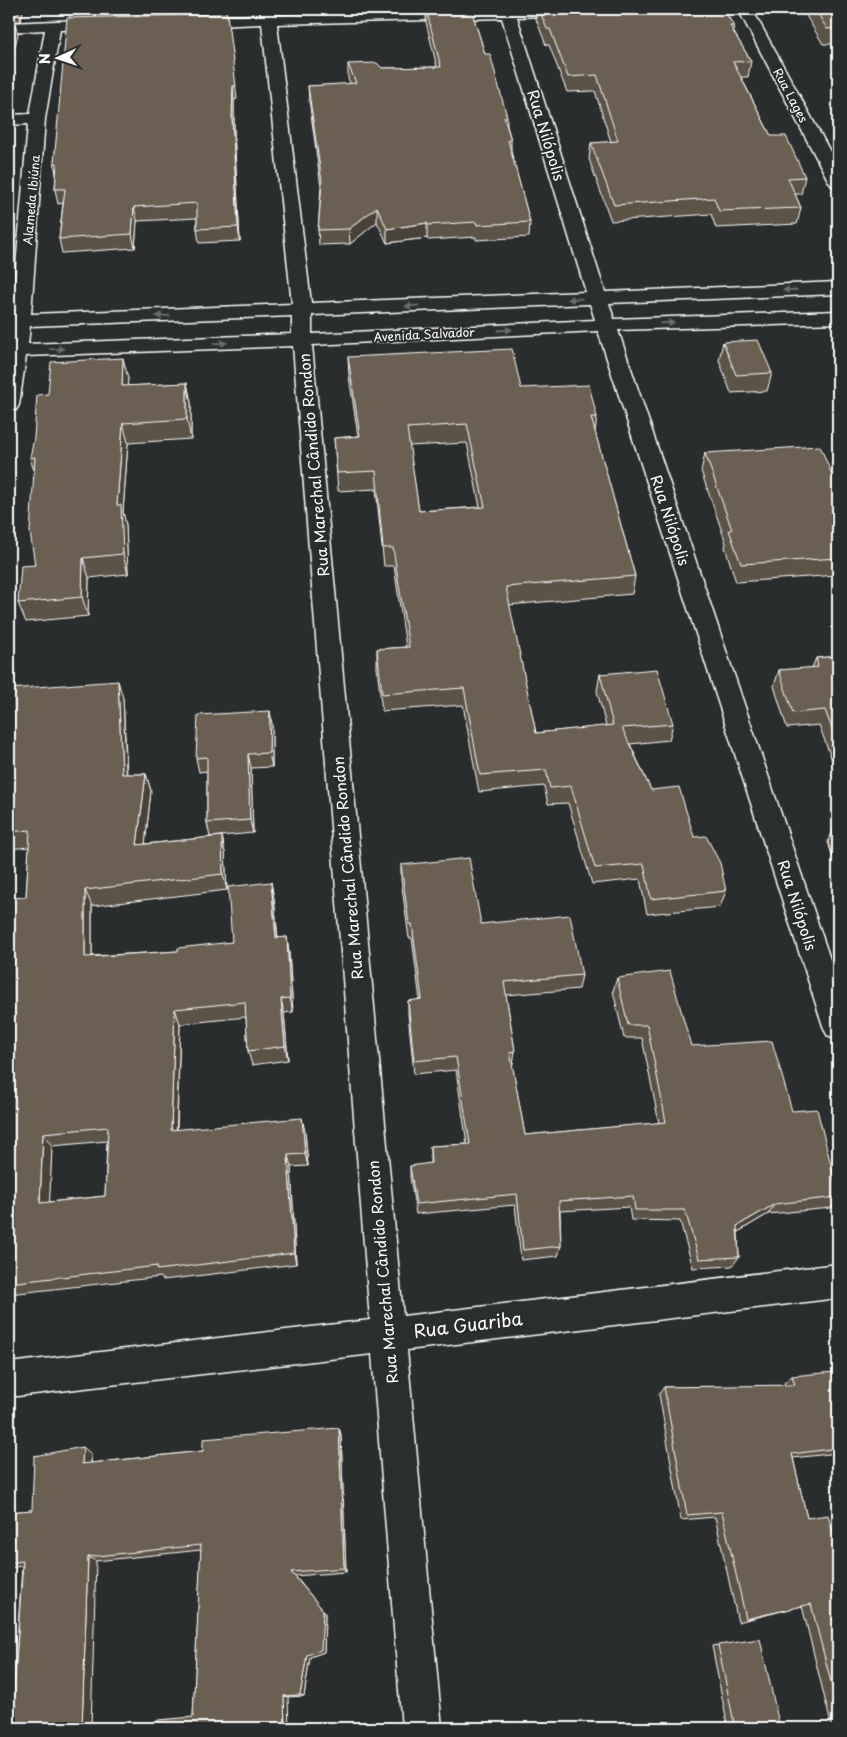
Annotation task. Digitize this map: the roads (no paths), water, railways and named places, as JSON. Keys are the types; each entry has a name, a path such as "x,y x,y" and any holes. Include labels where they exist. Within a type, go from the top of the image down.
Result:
{"street":[{"name":"Rua Lages","path":"745,9 838,182"},
{"path":"172,23 269,15 586,11"},
{"name":"Rua Nilópolis","path":"508,13 606,325 838,1026"},
{"name":"Rua Marechal Cândido Rondon","path":"269,15 302,311 302,340 422,1728"},
{"path":"9,27 122,24"},
{"name":"Alameda Ibiúna","path":"9,405 12,350 37,119 53,26"},
{"path":"9,120 37,119"},
{"name":"Avenida Salvador","path":"15,321 302,311 838,288"},
{"name":"Avenida Salvador","path":"12,350 302,340 606,325 838,317"},
{"name":"Rua Guariba","path":"9,1380 838,1281"}]}
